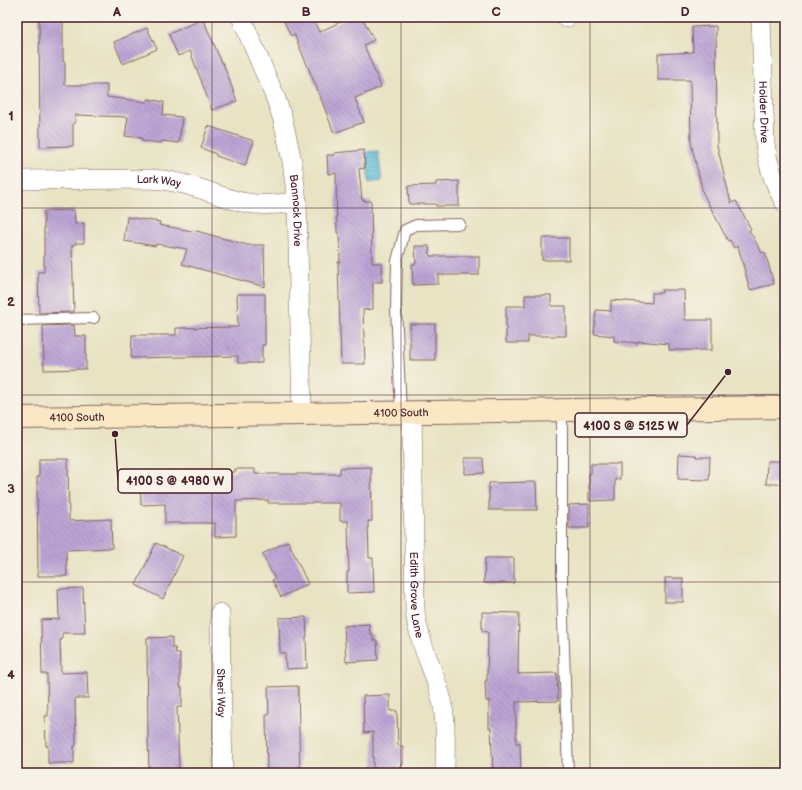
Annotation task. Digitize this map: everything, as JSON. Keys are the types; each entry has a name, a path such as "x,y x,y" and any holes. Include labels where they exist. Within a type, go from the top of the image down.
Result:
{"main road":[{"name":"4100 South","path":"17,418 785,407"}],"street":[{"name":"Bannock Drive","path":"241,17 276,99 283,120 292,162 297,202 302,414"},
{"name":"Holder Drive","path":"761,17 765,144 772,176 785,202"},
{"name":"Lark Way","path":"17,180 152,179 190,185 239,202 250,204 297,202"},
{"name":"Edith Grove Lane","path":"406,412 415,612 419,634 435,678 443,706 445,773"},
{"name":"Sheri Way","path":"220,613 223,773"}],"lane":[{"path":"406,412 396,308 397,261 405,230 416,225 460,224"},
{"path":"17,320 94,318"},
{"path":"562,410 562,588 568,773"}],"water":[{"path":"378,151 382,181 369,183 366,152"}],"building":[{"path":"39,17 63,17 63,62 65,62 65,85 107,85 107,97 147,102 148,99 164,102 163,115 182,117 179,143 142,141 142,138 125,136 128,117 75,115 75,123 73,123 73,146 40,147"},
{"path":"282,17 312,17 319,32 351,17 362,17 374,40 364,45 381,87 355,98 364,122 334,133 294,34 291,36"},
{"path":"203,19 223,63 237,101 212,110 190,51 178,56 169,34"},
{"path":"716,26 717,145 731,203 736,201 751,229 749,230 762,253 765,252 774,284 750,290 738,246 734,248 730,240 728,241 703,193 691,143 690,80 658,80 658,54 693,52 692,27"},
{"path":"147,28 157,49 123,64 114,42"},
{"path":"208,126 254,141 245,166 216,156 216,154 201,148"},
{"path":"364,150 365,168 359,169 362,200 371,201 372,263 382,263 382,282 373,282 373,309 363,310 365,364 341,364 338,262 340,262 339,232 337,233 336,173 328,174 327,155"},
{"path":"459,181 459,206 409,204 408,186 436,185 436,182"},
{"path":"74,210 75,224 84,223 84,243 75,243 75,245 72,245 74,312 39,313 38,272 44,272 44,211"},
{"path":"127,217 160,222 159,225 193,230 247,245 264,245 265,287 182,264 187,249 124,241"},
{"path":"542,238 569,238 569,260 542,260"},
{"path":"415,246 429,246 430,256 479,256 479,275 438,275 438,284 413,285 412,264 416,264"},
{"path":"662,290 684,290 685,320 712,320 712,350 669,350 669,344 638,341 638,343 614,341 614,336 594,334 596,310 611,311 611,300 652,303 652,293 662,293"},
{"path":"237,294 265,294 265,345 262,345 262,363 238,363 238,356 131,358 132,335 176,335 176,328 238,327"},
{"path":"525,295 551,295 551,306 566,306 566,336 528,336 528,343 506,343 506,306 525,306"},
{"path":"410,324 435,324 435,360 410,360"},
{"path":"74,325 75,336 86,336 86,369 44,370 43,326"},
{"path":"679,454 696,455 697,457 710,457 709,480 678,479"},
{"path":"465,458 483,458 484,473 465,474"},
{"path":"39,459 68,459 69,521 111,519 112,548 66,550 67,576 38,576 37,477 39,477"},
{"path":"767,461 785,461 785,484 766,484"},
{"path":"591,464 620,464 620,479 615,479 615,500 589,501 589,473 591,474"},
{"path":"371,467 372,521 368,521 369,558 373,558 374,592 347,593 347,572 349,572 348,521 340,521 340,503 268,503 268,500 236,501 236,536 215,537 215,523 165,523 165,504 141,505 140,474 146,473 162,473 162,487 204,487 204,473 235,472 235,469 255,469 255,474 340,474 340,468"},
{"path":"536,482 537,510 489,510 489,483"},
{"path":"589,504 589,528 569,528 569,505"},
{"path":"288,541 308,584 281,597 272,580 275,579 262,554"},
{"path":"156,543 183,556 163,599 136,585"},
{"path":"485,558 514,558 514,583 484,583"},
{"path":"665,578 683,578 683,602 665,602"},
{"path":"83,588 85,633 62,633 62,640 60,640 61,673 87,672 88,698 75,698 76,746 74,746 74,763 48,763 45,716 48,716 47,674 42,674 41,620 59,619 58,589"},
{"path":"482,612 519,613 518,674 557,673 558,701 516,702 516,743 520,743 521,773 493,773 491,728 489,728 489,701 486,701 485,681 487,681 488,632 482,631"},
{"path":"306,617 307,668 286,669 285,653 280,653 279,618"},
{"path":"369,624 370,634 373,634 373,640 377,640 378,660 346,662 344,626"},
{"path":"172,637 172,648 175,648 176,653 180,653 180,687 182,687 182,707 177,707 179,769 176,769 176,773 151,773 151,769 149,769 148,738 147,638"},
{"path":"298,686 300,773 267,773 266,715 269,715 268,687"},
{"path":"390,695 390,711 397,711 398,746 403,746 403,765 400,765 399,773 373,773 373,732 364,733 363,696"}],"place":[{"name":"4100 S @ 5125 W","path":"728,372"},
{"name":"4100 S @ 4980 W","path":"115,434"}]}
